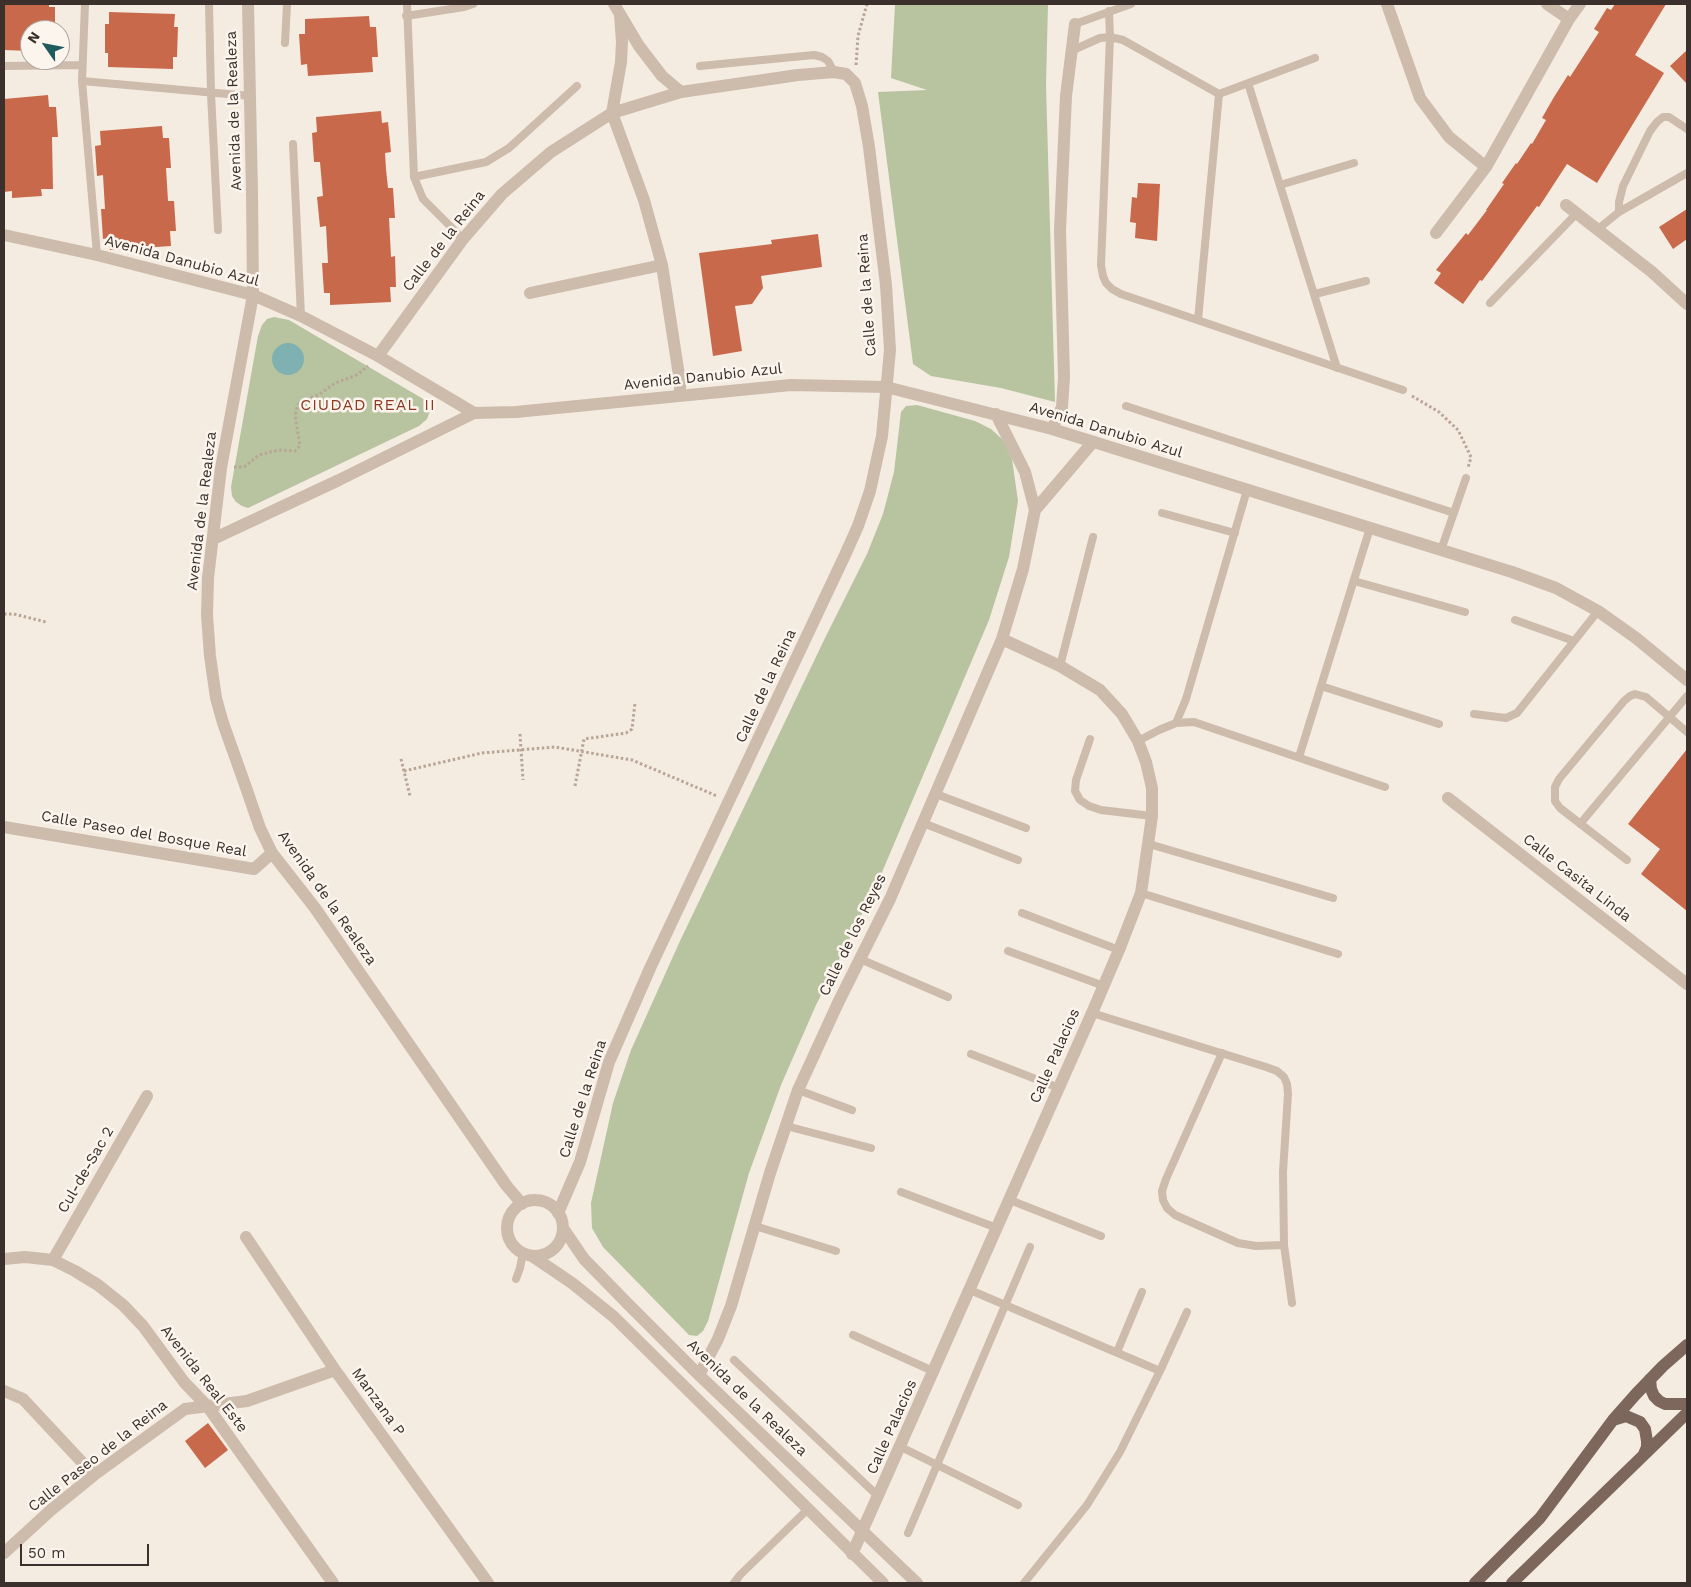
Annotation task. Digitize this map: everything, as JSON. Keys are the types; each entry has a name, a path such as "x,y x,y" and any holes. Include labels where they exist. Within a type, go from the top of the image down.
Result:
{"main road":[{"path":"1475,1583 1540,1518 1613,1420 1650,1379 1687,1345"},
{"path":"1650,1379 1651,1389 1659,1401 1665,1404 1687,1404"},
{"path":"1512,1583 1687,1413"},
{"path":"1613,1420 1626,1416 1640,1422 1645,1429 1647,1441 1644,1454"}],"street":[{"name":"Avenida de la Realeza","path":"248,4 253,295 221,468 208,578 207,614 216,698 242,779 260,828 272,853 315,908 506,1185 522,1204"},
{"path":"1387,4 1420,98 1449,137 1486,167"},
{"path":"1547,4 1569,19"},
{"path":"1436,233 1486,167 1569,19 1580,4"},
{"path":"617,9 639,46 662,76 680,92"},
{"path":"617,9 622,42 621,62 612,113 644,200 662,265 680,382 680,396"},
{"path":"1052,429 1062,407 1064,377 1060,230 1064,133 1075,24"},
{"path":"834,72 846,74 855,83"},
{"name":"Calle de la Reina","path":"378,356 463,239 502,194 551,152 612,113 680,92 798,75 834,72"},
{"name":"Calle de la Reina","path":"558,1212 580,1162 609,1062 651,966 858,526 870,491 882,436 890,350 886,285 869,147 862,106 855,83"},
{"path":"1572,209 1652,272 1687,304"},
{"name":"Avenida Danubio Azul","path":"6,237 97,255 253,295 301,316 378,356 474,413"},
{"path":"530,293 662,265"},
{"name":"Avenida Danubio Azul","path":"213,539 348,476 474,413 516,412 791,385 886,387 1052,429 1512,572 1556,588 1598,611 1636,638 1687,680"},
{"name":"Calle de los Reyes","path":"699,1375 718,1339 728,1314 770,1173 798,1090 838,1002 890,900 1002,639 1023,569 1035,510 1025,472 996,414"},
{"name":"Calle de los Reyes","path":"1035,510 1092,443"},
{"name":"Calle Palacios","path":"852,1554 879,1497 1104,986 1141,893 1152,816 1152,788 1146,762 1138,741 1122,714 1100,690 1060,666 1002,639"},
{"name":"Calle Casita Linda","path":"1448,798 1687,984"},
{"name":"Calle Paseo del Bosque Real","path":"4,827 254,869 272,853"},
{"name":"Cul-de-Sac 2","path":"53,1260 147,1096"},
{"path":"527,1255 541,1256 557,1246 563,1228 558,1212 553,1206 538,1201 522,1204 514,1210 509,1219 507,1229 509,1239 515,1248 572,1283 614,1317 883,1583"},
{"name":"Avenida de la Realeza","path":"563,1228 584,1259 699,1375 917,1583"},
{"name":"Manzana P","path":"246,1237 335,1370 488,1583"},
{"name":"Avenida Real Este","path":"4,1259 25,1257 53,1260 75,1270 123,1305 144,1326 184,1382 208,1407 333,1583"},
{"name":"Calle Paseo de la Reina","path":"4,1552 94,1475 185,1409 247,1401 335,1370"},
{"path":"4,1391 23,1399 94,1475"}],"lane":[{"path":"85,4 82,81 97,255"},
{"path":"209,4 211,94 218,230"},
{"path":"285,43 287,4"},
{"path":"407,4 414,177 423,199 463,239"},
{"path":"406,16 473,4"},
{"path":"1075,24 1131,4"},
{"path":"1109,11 1110,37 1101,265 1103,276 1112,290 1403,390"},
{"path":"1071,51 1100,38 1110,37 1123,40 1219,94"},
{"path":"700,66 814,55 828,61 834,72"},
{"path":"1219,94 1315,58"},
{"path":"4,66 82,65"},
{"path":"82,81 250,96"},
{"path":"1248,83 1338,368"},
{"path":"414,177 486,162 509,148 576,86"},
{"path":"1198,320 1219,94"},
{"path":"1619,212 1619,202 1623,186 1656,122 1662,117 1668,117 1687,130"},
{"path":"293,144 301,316"},
{"path":"1280,185 1354,163"},
{"path":"1598,229 1619,212 1687,173"},
{"path":"1490,303 1572,209"},
{"path":"1314,294 1366,281"},
{"path":"1126,406 1454,513"},
{"path":"1441,550 1466,478"},
{"path":"1176,723 1186,699 1247,490"},
{"path":"1162,513 1235,533"},
{"path":"1298,757 1370,528"},
{"path":"1060,666 1093,537"},
{"path":"1354,581 1465,612"},
{"path":"1474,714 1506,718 1517,713 1598,611"},
{"path":"1515,620 1574,641"},
{"path":"1321,686 1439,724"},
{"path":"1627,860 1560,808 1555,801 1555,787 1559,779 1624,701 1634,694 1646,696 1687,732"},
{"path":"1580,824 1687,696"},
{"path":"1138,741 1176,723 1194,722 1385,787"},
{"path":"1090,739 1076,780 1075,791 1080,800 1089,806 1101,810 1152,816"},
{"path":"936,794 1026,828"},
{"path":"923,823 1018,860"},
{"path":"1149,844 1333,898"},
{"path":"1141,893 1338,954"},
{"path":"1022,913 1119,950"},
{"path":"1008,951 1104,986"},
{"path":"860,959 948,997"},
{"path":"1092,1013 1222,1053 1276,1071 1284,1077 1288,1094 1283,1172 1284,1245 1292,1303"},
{"path":"1222,1053 1166,1179 1162,1190 1163,1200 1167,1208 1175,1215 1238,1243 1256,1246 1284,1245"},
{"path":"971,1054 1058,1088"},
{"path":"798,1090 852,1110"},
{"path":"786,1126 871,1148"},
{"path":"901,1192 997,1228"},
{"path":"1010,1200 1101,1236"},
{"path":"755,1226 836,1251"},
{"path":"908,1534 1030,1247"},
{"path":"516,1279 527,1255"},
{"path":"970,1290 1160,1371"},
{"path":"1117,1352 1142,1292"},
{"path":"1024,1583 1087,1505 1120,1452 1187,1312"},
{"path":"853,1335 934,1372"},
{"path":"734,1360 879,1497"},
{"path":"901,1447 1018,1505"},
{"path":"734,1583 808,1509"}],"path":[{"path":"855,83 858,36 867,4"},
{"path":"221,468 244,467 259,455 279,450 295,451 300,446 295,415 300,402 320,394 335,383 357,375 378,356"},
{"path":"1403,390 1439,412 1458,430 1470,456 1466,478"},
{"path":"4,614 14,614 46,622"},
{"path":"576,786 584,740 626,733 632,729 635,704"},
{"path":"520,734 523,780"},
{"path":"404,772 482,753 555,747 632,760 730,801"},
{"path":"401,759 410,796"},
{"path":"713,804 721,787"}],"green space":[{"path":"895,4 1048,4 1046,85 1055,402 1001,388 931,376 913,364 878,92 927,90 891,78"},
{"path":"274,317 289,320 425,400 430,407 430,411 427,419 419,426 248,508 236,502 232,496 231,487 258,336 262,325 267,319"},
{"path":"917,405 975,421 991,429 1003,440 1012,459 1018,501 1009,557 989,620 877,884 816,1005 781,1085 749,1173 708,1321 703,1331 697,1336 689,1335 603,1247 592,1228 591,1203 613,1103 631,1050 680,941 867,554 883,514 894,472 901,412 906,406"}],"water":[{"path":"288,343 299,348 304,359 299,370 288,375 277,370 272,359 277,348"}],"building":[{"path":"4,4 49,4 49,7 55,7 55,20 20,20 20,51 4,50"},
{"path":"1615,4 1666,4 1635,55 1664,73 1597,183 1567,164 1539,207 1537,206 1463,304 1434,283 1441,273 1436,270 1466,233 1468,235 1487,210 1516,163 1532,144 1546,120 1542,118 1554,97 1568,75 1570,77 1599,32 1594,29 1607,8 1611,10"},
{"path":"109,12 175,14 174,27 178,27 177,57 173,57 173,69 108,67 108,53 105,53 105,24 109,24"},
{"path":"369,16 370,27 376,27 378,57 372,57 373,72 308,76 307,64 301,65 299,34 305,34 305,19"},
{"path":"1687,50 1687,84 1670,66"},
{"path":"48,95 49,107 56,107 58,137 52,137 53,189 41,189 42,196 12,198 12,191 4,192 4,99"},
{"path":"381,111 382,123 388,122 391,152 385,153 388,188 393,188 395,218 389,218 391,257 395,256 396,287 390,287 391,302 330,305 330,293 324,293 322,263 328,263 326,226 320,227 317,197 323,196 320,162 314,162 312,133 317,132 316,117"},
{"path":"162,126 163,138 169,138 171,168 166,168 168,201 174,201 176,231 170,231 171,246 110,250 109,238 103,239 101,209 105,209 103,175 97,176 95,146 101,145 100,131"},
{"path":"1138,183 1160,184 1157,241 1135,238 1136,223 1130,222 1132,197 1137,198"},
{"path":"1687,209 1687,239 1673,249 1659,227"},
{"path":"818,234 822,267 761,276 763,288 752,304 735,306 742,351 713,356 699,253 772,244 771,240"},
{"path":"1687,749 1687,911 1641,874 1660,849 1628,824"},
{"path":"208,1423 228,1450 205,1468 185,1441"}],"district":[{"name":"CIUDAD REAL II","path":"368,405"}]}
